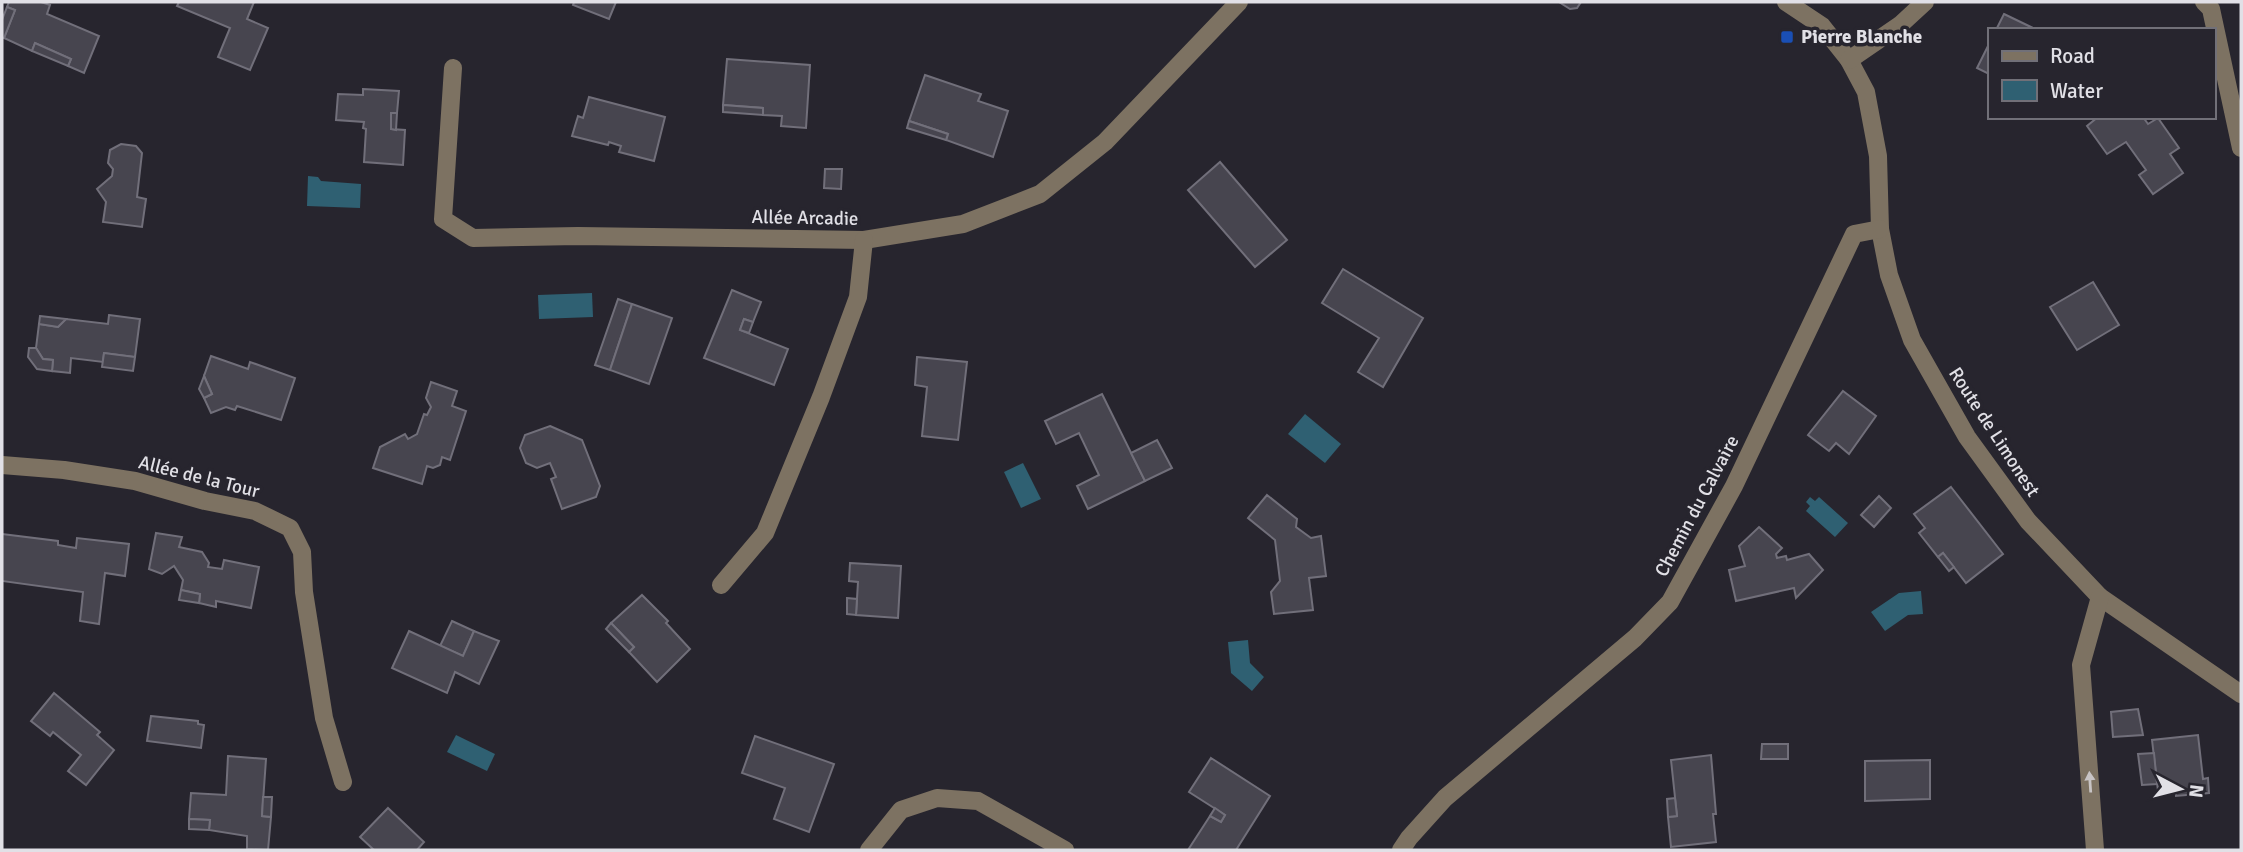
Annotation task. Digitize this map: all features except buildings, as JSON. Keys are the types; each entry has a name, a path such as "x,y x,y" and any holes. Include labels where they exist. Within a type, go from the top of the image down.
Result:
{"street":[{"name":"Allée Arcadie","path":"453,68 443,219 473,238 578,236 864,240 962,224 1040,194 1105,142 1239,2"},
{"name":"Route de Limonest","path":"1786,2 1822,26 1849,60 1866,92 1878,156 1880,229 1889,275 1912,340 1967,437 2028,521 2101,597 2241,694"},
{"path":"1849,60 1900,25 1925,2"},
{"path":"2204,2 2211,9 2233,77 2241,148"},
{"name":"Chemin du Calvaire","path":"1401,850 1445,798 1635,638 1670,602 1734,486 1854,234 1880,229"},
{"path":"721,585 765,533 821,397 858,297 864,240"},
{"name":"Allée de la Tour","path":"2,464 135,481 205,501 255,511 290,528 302,552 304,592 324,718 344,782"},
{"path":"2095,850 2081,666 2101,597"},
{"path":"869,850 901,810 937,798 978,802 1065,850"}],"water":[{"path":"308,176 318,177 321,181 361,184 360,208 307,206"},
{"path":"592,293 593,317 539,319 538,295"},
{"path":"1305,414 1341,444 1325,463 1288,434"},
{"path":"1023,463 1041,499 1021,508 1004,472"},
{"path":"1810,497 1815,501 1819,497 1848,523 1835,537 1806,511 1810,506 1806,502"},
{"path":"1921,591 1923,614 1908,615 1885,631 1871,612 1899,593"},
{"path":"1248,640 1250,663 1264,677 1252,691 1231,673 1228,642"},
{"path":"456,735 495,754 487,771 447,752"}],"place":[{"name":"Pierre Blanche","path":"1787,37"}]}
